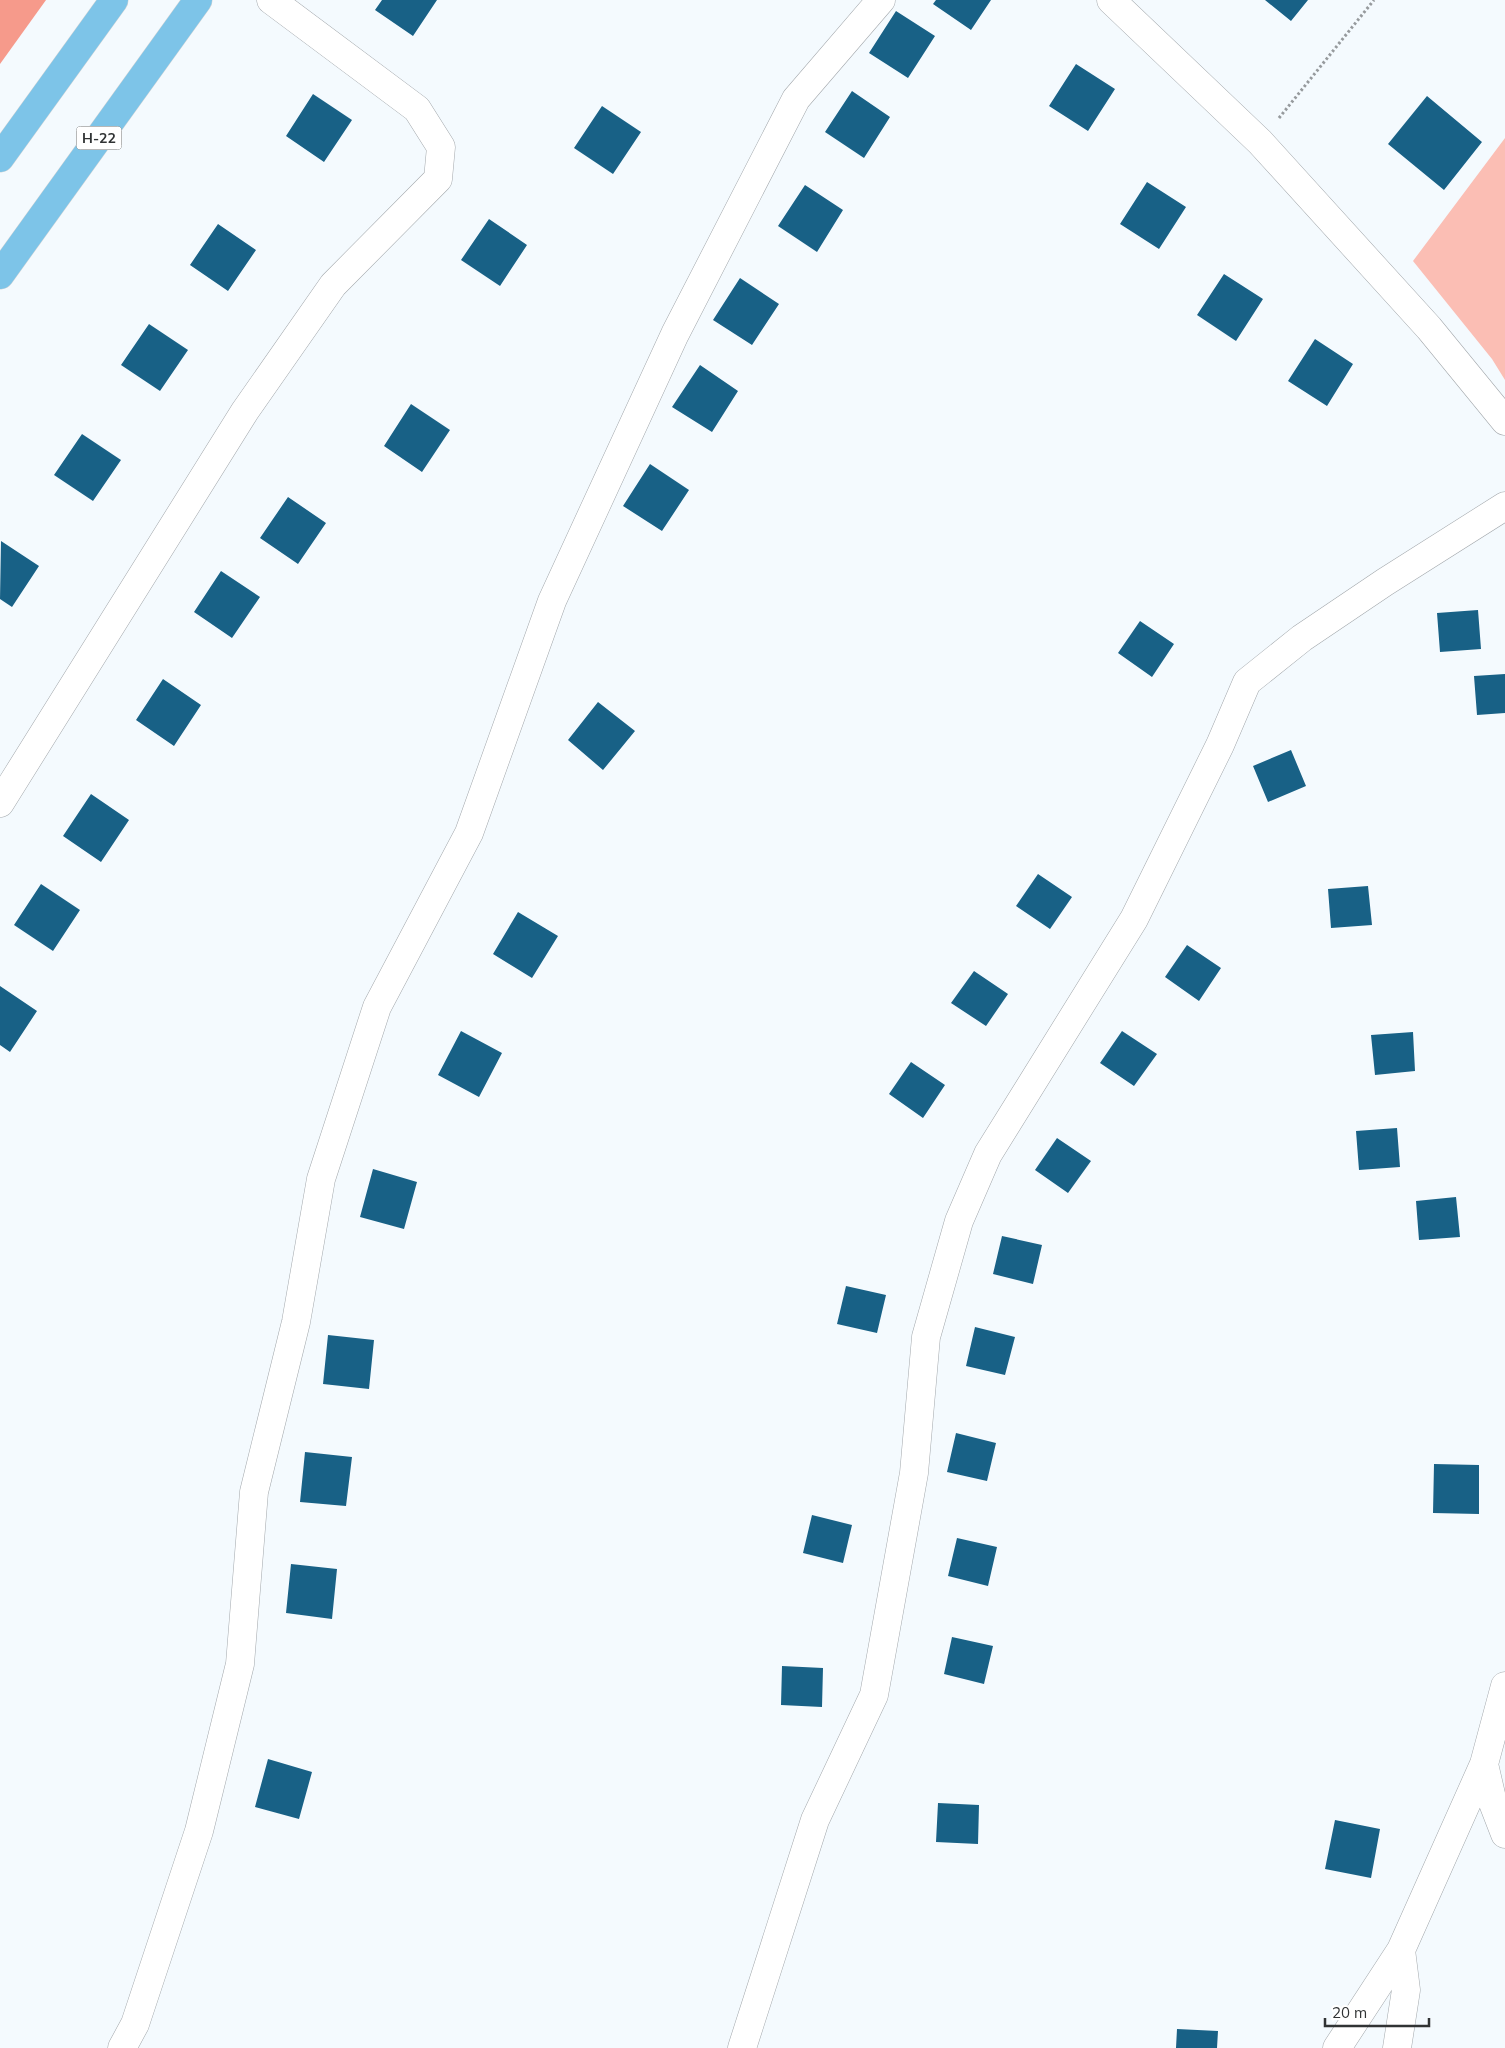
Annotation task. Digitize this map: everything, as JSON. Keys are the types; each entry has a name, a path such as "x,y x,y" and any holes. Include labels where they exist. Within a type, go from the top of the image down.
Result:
{"main road":[{"path":"0,158 114,0"},
{"name":"Н-22","path":"0,275 198,0"}],"street":[{"path":"0,803 245,411 333,285 438,179 441,147 417,109 271,0"},
{"path":"122,2048 135,2024 199,1831 238,1674 254,1492 296,1322 321,1179 377,1006 470,833 552,601 675,334 796,99 881,0"},
{"path":"1111,0 1260,142 1429,328 1505,421"},
{"path":"742,2048 815,1820 874,1695 914,1473 926,1337 959,1221 988,1154 1134,920 1220,745 1247,682 1302,638 1385,582 1505,506"},
{"path":"1337,2048 1401,1950 1484,1764 1505,1686"},
{"path":"1484,1764 1493,1803 1505,1834"},
{"path":"1397,2048 1406,1990 1401,1950"}],"path":[{"path":"1260,142 1374,0"}],"shaded area":[{"path":"0,0 46,0 0,64"},
{"path":"1505,138 1505,380 1492,359 1413,261"}],"building":[{"path":"382,0 437,0 413,36 375,10"},
{"path":"936,0 991,0 971,30 933,4"},
{"path":"1265,0 1308,0 1291,21"},
{"path":"896,11 935,36 908,78 869,53"},
{"path":"1076,64 1115,89 1088,131 1049,106"},
{"path":"852,91 890,117 864,158 825,132"},
{"path":"313,94 352,120 324,162 286,136"},
{"path":"1427,96 1482,142 1444,190 1388,144"},
{"path":"602,106 641,132 613,174 574,148"},
{"path":"1147,182 1186,207 1159,249 1120,224"},
{"path":"805,185 843,210 817,252 778,226"},
{"path":"489,219 527,245 500,286 461,260"},
{"path":"218,224 256,250 228,291 190,265"},
{"path":"1224,274 1263,299 1236,341 1197,315"},
{"path":"740,278 779,304 752,345 713,320"},
{"path":"149,324 188,350 160,391 121,365"},
{"path":"1315,339 1353,364 1327,406 1288,381"},
{"path":"700,365 738,391 712,432 672,407"},
{"path":"411,404 450,430 422,472 384,446"},
{"path":"82,434 121,460 93,501 54,475"},
{"path":"650,464 689,490 662,531 623,506"},
{"path":"288,497 326,523 298,564 260,538"},
{"path":"1,541 39,566 12,607 0,599"},
{"path":"221,571 260,597 232,638 194,612"},
{"path":"1478,610 1481,649 1440,652 1437,613"},
{"path":"1140,621 1174,644 1152,677 1118,653"},
{"path":"1505,674 1505,713 1477,715 1474,676"},
{"path":"163,679 201,705 174,746 136,720"},
{"path":"598,702 635,731 603,770 568,740"},
{"path":"1291,750 1306,786 1268,802 1253,766"},
{"path":"91,794 129,820 101,862 63,836"},
{"path":"1038,874 1072,897 1050,929 1016,906"},
{"path":"41,884 80,910 53,951 14,925"},
{"path":"1368,886 1372,925 1331,928 1328,889"},
{"path":"518,912 558,936 532,978 493,954"},
{"path":"1187,945 1221,968 1199,1001 1165,977"},
{"path":"974,971 1008,994 986,1026 951,1003"},
{"path":"0,986 37,1011 10,1052 0,1045"},
{"path":"461,1031 502,1053 479,1097 438,1075"},
{"path":"1122,1031 1157,1054 1134,1086 1100,1063"},
{"path":"1413,1032 1415,1071 1375,1075 1371,1035"},
{"path":"911,1062 945,1085 923,1118 889,1094"},
{"path":"1397,1128 1400,1167 1359,1170 1356,1131"},
{"path":"1057,1138 1091,1161 1068,1193 1035,1170"},
{"path":"373,1169 417,1182 404,1229 360,1217"},
{"path":"1456,1197 1460,1237 1419,1240 1416,1201"},
{"path":"1002,1236 1042,1245 1033,1284 993,1274"},
{"path":"846,1286 886,1295 877,1333 837,1324"},
{"path":"975,1327 1015,1337 1005,1375 966,1366"},
{"path":"328,1335 374,1340 369,1389 323,1384"},
{"path":"956,1433 996,1443 987,1481 947,1472"},
{"path":"305,1452 352,1457 346,1506 300,1502"},
{"path":"1434,1464 1479,1465 1479,1514 1433,1513"},
{"path":"812,1515 852,1525 843,1563 803,1553"},
{"path":"957,1538 997,1547 988,1586 948,1576"},
{"path":"291,1564 337,1569 332,1619 286,1613"},
{"path":"952,1637 993,1646 984,1684 944,1674"},
{"path":"782,1666 823,1668 822,1707 781,1705"},
{"path":"268,1759 312,1772 299,1819 255,1807"},
{"path":"938,1803 979,1805 978,1844 936,1842"},
{"path":"1335,1820 1380,1829 1371,1878 1325,1869"},
{"path":"1177,2029 1218,2031 1217,2048 1176,2048"}]}
